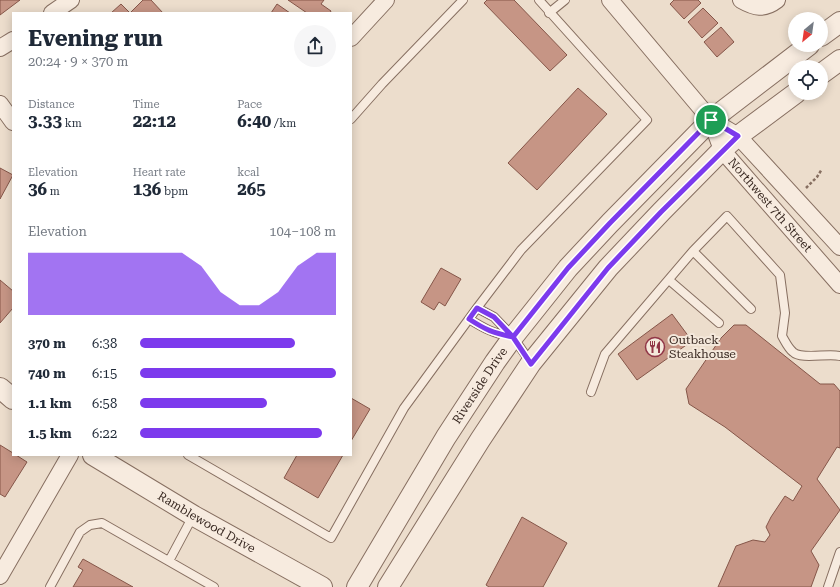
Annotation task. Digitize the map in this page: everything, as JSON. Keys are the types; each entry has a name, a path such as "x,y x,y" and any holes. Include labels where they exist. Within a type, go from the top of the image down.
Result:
{"street":[{"path":"53,12 71,0"},
{"path":"352,37 386,0"},
{"name":"Northwest 7th Street","path":"610,0 711,120 738,136 840,247"},
{"path":"741,0 758,7 769,6 778,0"},
{"path":"828,31 840,22"},
{"path":"0,48 12,41"},
{"name":"Riverside Drive","path":"357,587 446,437 513,337 568,268 711,120 800,52"},
{"path":"828,69 840,60"},
{"path":"388,587 480,440 531,364 608,268 722,150 738,136 788,99"},
{"path":"0,104 12,121"},
{"name":"Northwest 7th Street","path":"711,120 722,150 840,285"},
{"path":"0,388 12,397"},
{"path":"0,576 69,456"},
{"name":"Ramblewood Drive","path":"95,456 194,516 322,587"}],"lane":[{"path":"352,118 382,84 463,0"},
{"path":"190,456 331,538 404,408 477,308 521,250 647,120 549,13 539,0"},
{"path":"549,13 565,0"},
{"path":"591,392 605,354 693,251 727,216 780,275 785,314 782,336 793,352 801,355 834,354 840,356"},
{"path":"693,251 751,309"},
{"path":"669,280 719,323"},
{"path":"477,308 494,317 513,337 531,364"},
{"path":"469,319 485,329 498,334 513,337"},
{"path":"168,561 194,516"},
{"path":"50,587 80,532 90,525 102,523 214,587"},
{"path":"828,587 840,552"}],"path":[{"path":"804,190 817,177 822,169"}],"building":[{"path":"0,0 20,0 0,15"},
{"path":"143,0 151,0 162,12 131,12"},
{"path":"288,0 324,0 321,4 331,11 330,12 306,12"},
{"path":"487,0 514,0 567,55 550,71 484,3"},
{"path":"674,0 698,0 701,3 684,19 670,4"},
{"path":"121,4 129,12 112,12"},
{"path":"277,4 289,12 272,12"},
{"path":"703,8 718,23 702,38 688,22"},
{"path":"721,27 734,42 717,57 704,42"},
{"path":"578,88 607,114 537,190 508,163"},
{"path":"0,168 12,174 12,177 0,199"},
{"path":"441,268 461,279 445,306 439,302 434,310 421,302"},
{"path":"0,280 12,290 12,309 0,323"},
{"name":"Outback Steakhouse","path":"672,314 692,341 637,380 618,354"},
{"path":"734,325 746,325 820,384 834,384 840,391 840,448 837,447 817,479 840,510 811,551 819,565 811,587 718,587 736,546 753,540 765,542 770,535 766,527 771,517 785,496 793,501 802,486 725,427 689,404 686,389 721,338"},
{"path":"352,399 370,409 352,439"},
{"path":"0,445 12,452 12,456 18,456 27,462 5,497 0,494"},
{"path":"296,456 342,456 318,498 284,478"},
{"path":"522,517 567,543 543,587 489,587 486,585"},
{"path":"83,559 133,587 73,587 83,570 78,567"}],"place":[{"name":"Outback Steakhouse","path":"655,347"}],"route":[{"path":"711,120 568,268 513,337 498,334 485,329 469,319 477,308 494,317 513,337 531,364 608,268 722,150 738,136 711,120"}]}
